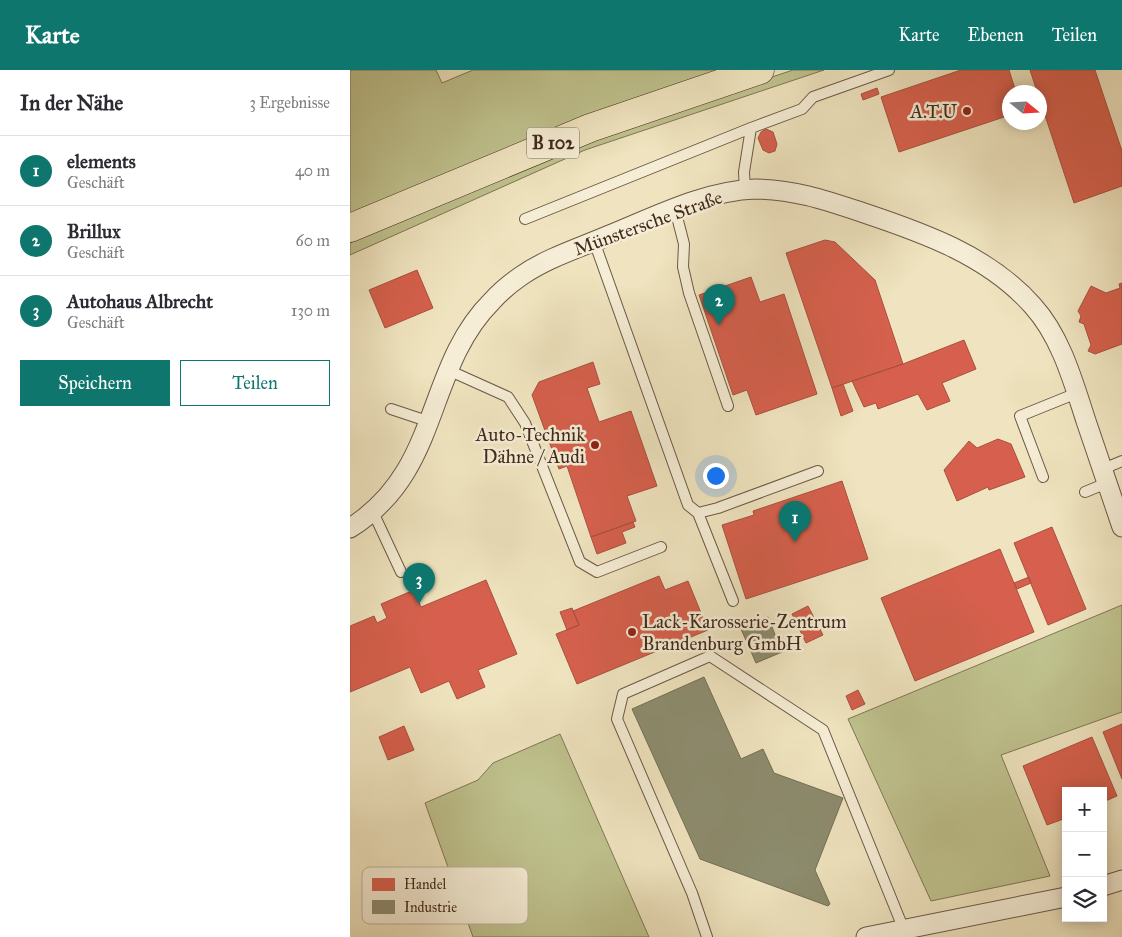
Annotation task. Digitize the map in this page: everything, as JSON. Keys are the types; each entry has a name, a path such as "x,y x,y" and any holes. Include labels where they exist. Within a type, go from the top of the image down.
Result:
{"main road":[{"name":"B 102","path":"350,228 590,128 760,70"}],"street":[{"name":"Münstersche Straße","path":"350,528 373,512 401,479 414,460 460,343 473,323 503,290 522,275 540,265 594,241 704,199 745,190 782,191 812,196 893,223 939,241 976,259 1002,278 1034,308 1054,335 1077,393 1122,527"},
{"path":"1107,885 1122,880"},
{"path":"866,937 1062,899"}],"lane":[{"path":"526,219 802,109 813,97 889,70"},
{"path":"745,190 744,172 751,128"},
{"path":"675,209 684,244 682,267 689,293 728,406"},
{"path":"594,241 681,489 688,505 698,513 733,602"},
{"path":"448,370 508,397 525,423 580,562 597,572 661,547"},
{"path":"1043,477 1020,416 1077,393"},
{"path":"391,409 430,422"},
{"path":"1085,492 1122,461"},
{"path":"698,513 718,508 818,471"},
{"path":"373,512 401,572"},
{"path":"707,937 692,893 617,719 623,694 710,656 823,730 904,930"}],"green space":[{"path":"350,70 436,70 442,83 473,70 730,70 350,215"},
{"path":"793,70 824,70 585,150 350,255 350,243 478,186 625,126"},
{"path":"1122,605 1122,712 1001,755 1050,876 931,901 848,719"},
{"path":"560,734 649,937 473,937 468,924 528,924 528,867 448,867 425,803 478,780 493,763"}],"building: Handel":[{"path":"961,70 1009,70 1014,85 1002,85 1002,118 899,152 881,97"},
{"path":"1030,70 1095,70 1122,151 1122,186 1074,203 1047,121 1047,85 1035,85"},
{"path":"877,88 879,94 863,100 861,94"},
{"path":"766,129 773,132 777,144 775,151 769,153 763,150 758,138 761,132"},
{"path":"825,240 835,242 875,280 903,364 832,388 786,253"},
{"path":"417,270 433,308 385,328 369,290"},
{"path":"751,277 760,302 784,294 817,394 756,415 747,390 733,395 699,295"},
{"path":"1122,283 1122,344 1095,354 1088,351 1091,345 1084,324 1079,322 1081,316 1078,311 1091,286 1106,293 1120,288 1119,284"},
{"path":"964,340 976,369 942,383 950,401 927,410 918,394 878,409 876,403 864,407 852,381 903,364"},
{"path":"593,362 600,384 587,388 599,422 631,411 657,486 627,496 636,521 591,537 567,466 559,469 532,395 539,382"},
{"path":"843,384 853,411 841,416 832,388"},
{"path":"998,439 1011,444 1025,477 989,490 988,487 957,501 944,470 969,441 977,448"},
{"path":"842,481 868,559 746,599 722,525 754,515 753,511"},
{"path":"633,522 635,527 622,532 626,543 597,554 591,537"},
{"path":"1052,527 1086,609 1048,625 1014,543"},
{"path":"1000,549 1034,632 915,681 881,598"},
{"name":"Lack-Karosserie-Zentrum Brandenburg GmbH","path":"659,576 665,590 688,581 708,630 577,684 556,634 579,625 573,611"},
{"path":"1029,577 1031,583 1017,589 1014,583"},
{"path":"486,580 517,654 478,670 485,687 457,699 449,681 421,693 410,667 350,692 350,626 374,616 377,623 387,618 381,604 414,590 421,607"},
{"path":"808,606 823,635 806,643 792,614"},
{"path":"572,608 579,625 567,630 560,612"},
{"path":"858,690 865,704 852,710 846,696"},
{"path":"1122,724 1122,779 1103,732"},
{"path":"404,726 414,750 388,760 379,737"},
{"path":"1092,737 1117,796 1107,800 1107,787 1062,787 1062,819 1047,825 1023,766"}],"building: Industrie":[{"path":"768,617 782,652 756,663 741,629"},
{"path":"704,677 741,759 763,749 774,773 843,798 815,870 830,904 828,906 700,859 632,709"}],"place":[{"name":"A.T.U","path":"967,111"},
{"name":"Brillux","path":"719,325"},
{"name":"Auto-Technik Dähne / Audi","path":"595,445"},
{"name":"elements","path":"795,542"},
{"name":"Autohaus Albrecht","path":"419,604"},
{"name":"Lack-Karosserie-Zentrum Brandenburg GmbH","path":"632,632"}]}
